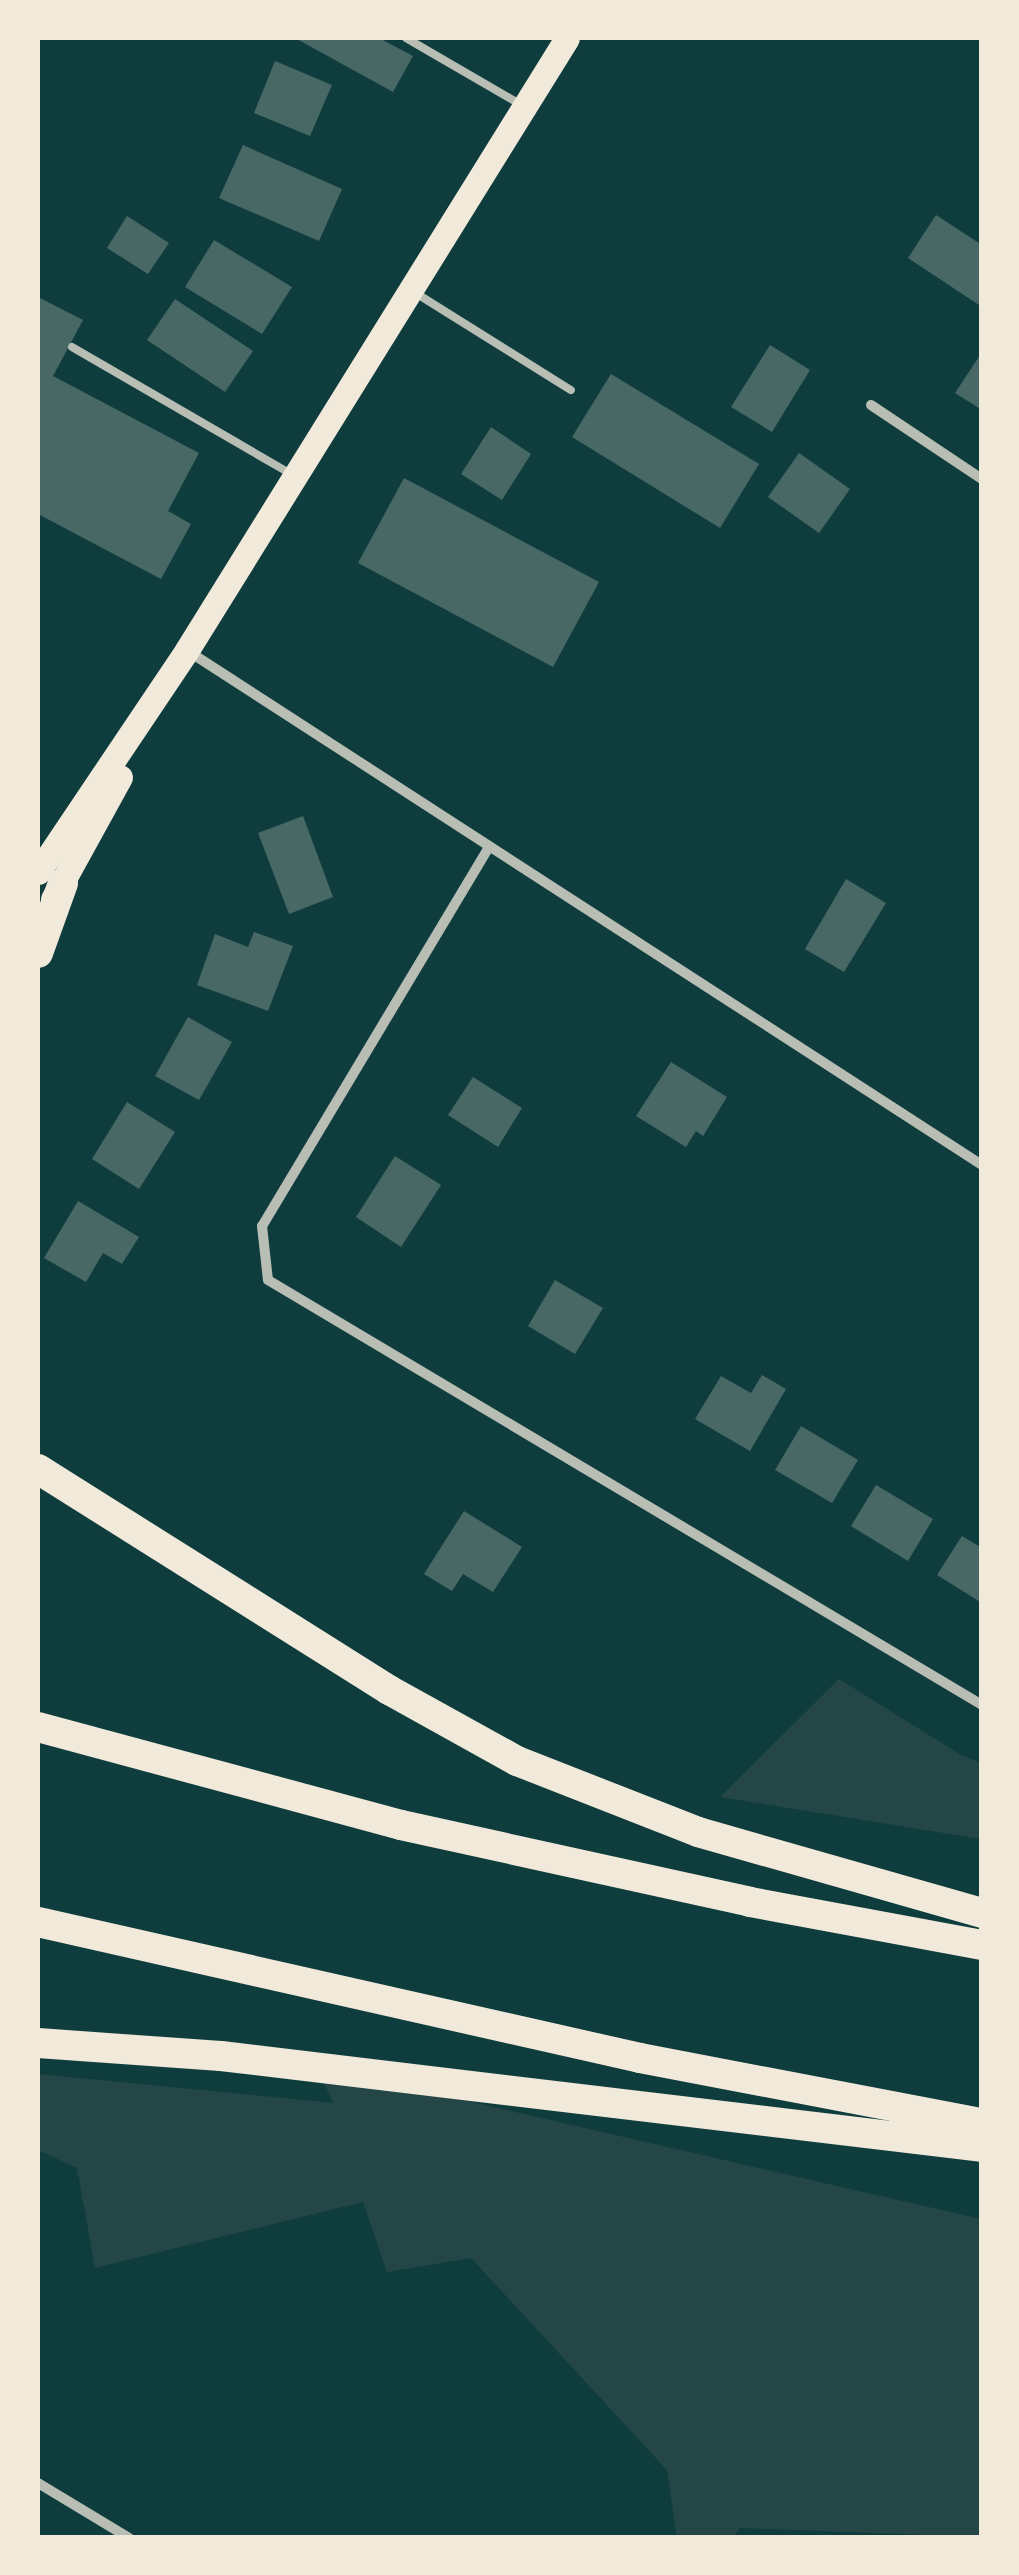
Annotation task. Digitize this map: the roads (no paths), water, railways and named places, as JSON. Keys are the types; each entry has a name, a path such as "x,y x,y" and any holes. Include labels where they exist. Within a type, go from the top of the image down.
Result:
{"highway":[{"path":"38,952 52,864"},
{"path":"38,1445 92,1505"},
{"path":"38,1469 389,1690 518,1762 698,1832 982,1913"},
{"path":"38,1728 401,1825 750,1902 982,1945"},
{"path":"38,1922 640,2058 982,2123"},
{"path":"38,2043 222,2056 982,2147"}],"main road":[{"path":"38,925 52,864 567,38"}],"street":[{"path":"871,406 982,479"},
{"path":"187,650 982,1165"},
{"path":"488,846 262,1226 268,1280 982,1705"},
{"path":"38,2484 128,2538"}],"lane":[{"path":"406,38 524,106"},
{"path":"410,289 571,390"},
{"path":"72,347 294,476"}]}
